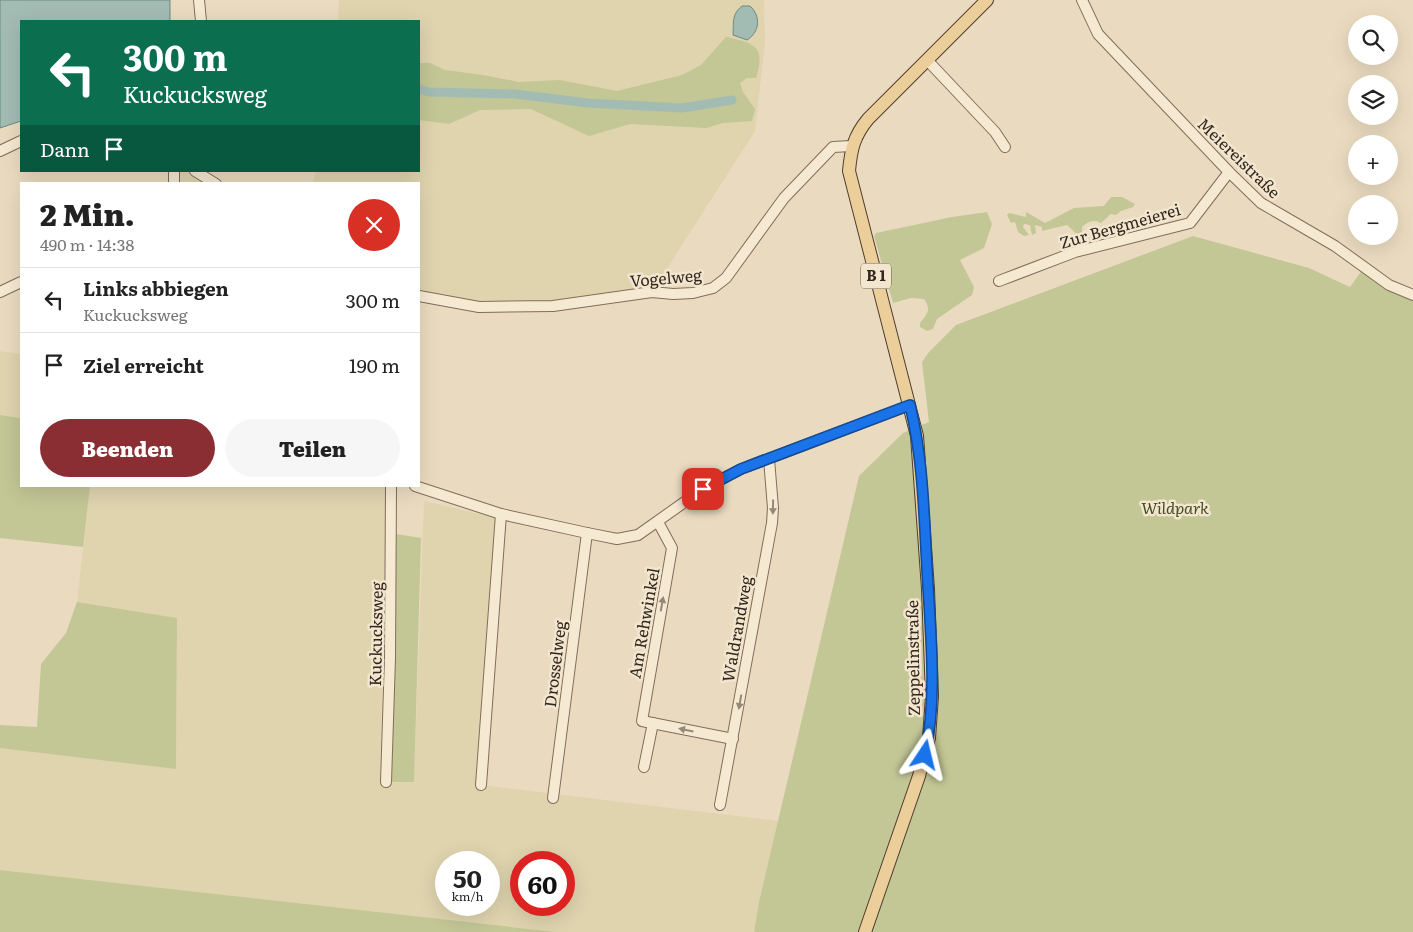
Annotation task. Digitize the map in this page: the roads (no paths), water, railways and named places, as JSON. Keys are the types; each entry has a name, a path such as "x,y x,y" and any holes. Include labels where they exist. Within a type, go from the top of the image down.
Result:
{"main road":[{"name":"B 1","path":"910,405 849,171 851,146 858,130 868,119 987,0"},
{"name":"Zeppelinstraße","path":"865,932 920,776 929,738 931,716 932,672 922,485 917,436 910,405"}],"street":[{"path":"199,0 201,20"},
{"name":"Meiereistraße","path":"1082,0 1098,34 1229,172 1274,212 1335,246 1389,285 1413,295"},
{"path":"927,60 995,132 1004,147"},
{"path":"0,151 20,141"},
{"name":"Vogelweg","path":"420,296 479,307 553,306 652,292 693,293 713,288 726,278 784,198 833,147 851,146"},
{"path":"197,172 213,182"},
{"name":"Zur Bergmeierei","path":"999,281 1075,252 1190,223 1229,172"},
{"path":"0,292 20,282"},
{"path":"418,487 502,514 617,539 638,535 703,489 741,469 910,405"},
{"name":"Waldrandweg","path":"720,805 772,523 773,508 769,458"},
{"name":"Kuckucksweg","path":"386,782 392,600 391,487"},
{"path":"481,785 502,514"},
{"name":"Am Rehwinkel","path":"653,723 642,721 672,548 658,522"},
{"name":"Drosselweg","path":"553,798 587,533"},
{"path":"644,767 653,723 733,740"}],"water":[{"path":"0,0 170,0 170,20 20,20 20,121 0,128"},
{"path":"742,6 750,6 754,10 758,24 754,33 747,40 733,35 735,16 738,9"}],"waterway":[{"path":"420,89 429,92 515,94 588,103 682,108 732,100"}],"park label":[{"name":"Wildpark","path":"1175,508"}]}
